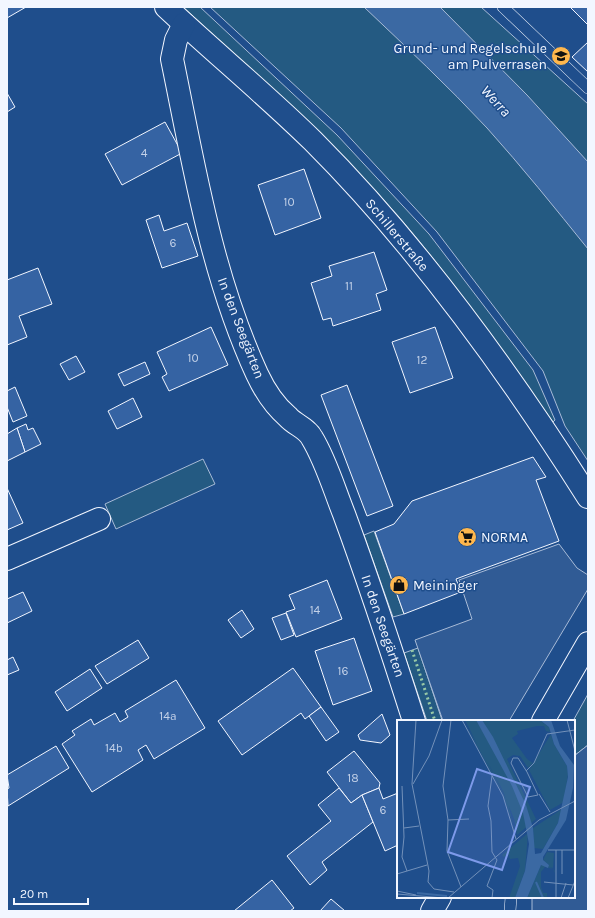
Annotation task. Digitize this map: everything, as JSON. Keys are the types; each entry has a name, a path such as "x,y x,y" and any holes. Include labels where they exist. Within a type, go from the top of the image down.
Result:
{"street":[{"name":"Schillerstraße","path":"166,7 247,79 313,141 353,183 404,242 457,309 542,425 588,497"},
{"name":"In den Seegärten","path":"184,24 176,40 172,60 200,197 214,254 231,309 258,375 272,398 288,418 312,437 324,463 354,542 414,720"},
{"path":"7,559 99,519"},
{"path":"544,720 588,643"},
{"path":"432,911 439,898"}],"lane":[{"path":"503,7 588,88"},
{"path":"510,911 511,898"}],"shaded area":[{"path":"183,7 200,7 337,135 429,234 533,370 555,420 553,422 459,292 399,217 321,135"},
{"path":"210,7 481,7 588,104 588,461 565,426 543,371 437,232 341,128"},
{"path":"203,459 215,484 116,529 105,504"},
{"path":"374,531 404,614 393,617 364,535"},
{"path":"559,544 577,568 588,575 588,589 510,720 443,720 415,640 472,619 459,580"},
{"path":"418,648 442,720 427,720 404,653"},
{"path":"588,694 588,745 575,755 575,720 574,720"},
{"path":"588,745 588,911 532,911 532,898 575,898 575,755"}],"water":[{"name":"Werra","path":"364,7 440,7 527,95 588,162 588,249 487,128 442,82"}],"building":[{"path":"7,7 26,7 7,18"},
{"path":"570,7 588,7 588,25"},
{"path":"588,42 588,72 572,57"},
{"path":"7,93 15,107 7,112"},
{"path":"165,122 182,153 122,185 105,154"},
{"path":"304,169 321,218 275,235 258,185"},
{"path":"159,215 164,231 187,223 198,256 162,268 146,220"},
{"path":"374,252 387,290 376,294 381,310 333,326 331,318 323,320 311,283 332,276 329,266"},
{"path":"38,268 52,304 19,316 27,337 7,345 7,280"},
{"path":"211,327 228,365 169,391 162,377 167,374 157,352"},
{"path":"435,327 453,378 410,393 392,342"},
{"path":"76,356 85,372 69,380 60,364"},
{"path":"145,362 150,374 124,386 118,374"},
{"path":"347,385 393,506 367,516 321,395"},
{"path":"15,387 27,416 13,422 7,407 7,391"},
{"path":"133,398 142,417 117,429 108,411"},
{"path":"26,424 28,430 33,428 41,444 25,452 17,428"},
{"path":"17,428 25,452 7,461 7,434"},
{"name":"NORMA","path":"533,457 546,477 536,480 559,541 456,579 461,592 404,614 375,532 394,524 412,501"},
{"path":"7,488 23,523 7,530"},
{"path":"327,580 342,619 296,637 286,612 295,609 289,595"},
{"path":"23,592 32,611 7,623 7,599"},
{"path":"242,610 254,629 241,638 228,620"},
{"path":"286,613 294,635 281,640 272,618"},
{"path":"354,638 372,691 333,705 315,651"},
{"path":"138,640 149,658 107,684 95,666"},
{"path":"13,657 19,670 7,675 7,660"},
{"path":"293,668 321,707 305,719 301,713 242,755 218,721"},
{"path":"90,669 102,688 67,711 55,692"},
{"path":"176,680 205,728 154,759 146,745 138,750 143,760 92,792 62,744 75,735 72,731 91,719 94,725 115,713 120,722 128,717 125,711"},
{"path":"321,707 339,732 326,741 309,716"},
{"path":"382,714 390,735 381,743 360,740 358,735"},
{"path":"56,746 69,768 8,806 7,789 9,788 7,775"},
{"path":"354,751 380,783 379,788 362,795 351,803 327,772"},
{"path":"339,788 351,803 362,795 373,822 322,862 327,870 310,885 287,856 331,821 318,805"},
{"path":"379,788 383,799 397,793 397,845 385,851 362,795"},
{"path":"272,880 294,908 290,911 234,911"},
{"path":"331,899 345,911 320,911"}],"hedge":[{"path":"412,650 435,720"}],"place":[{"name":"Grund- und Regelschule am Pulverrasen","path":"561,56"},
{"name":"NORMA","path":"467,537"},
{"name":"Meininger","path":"399,585"}]}
